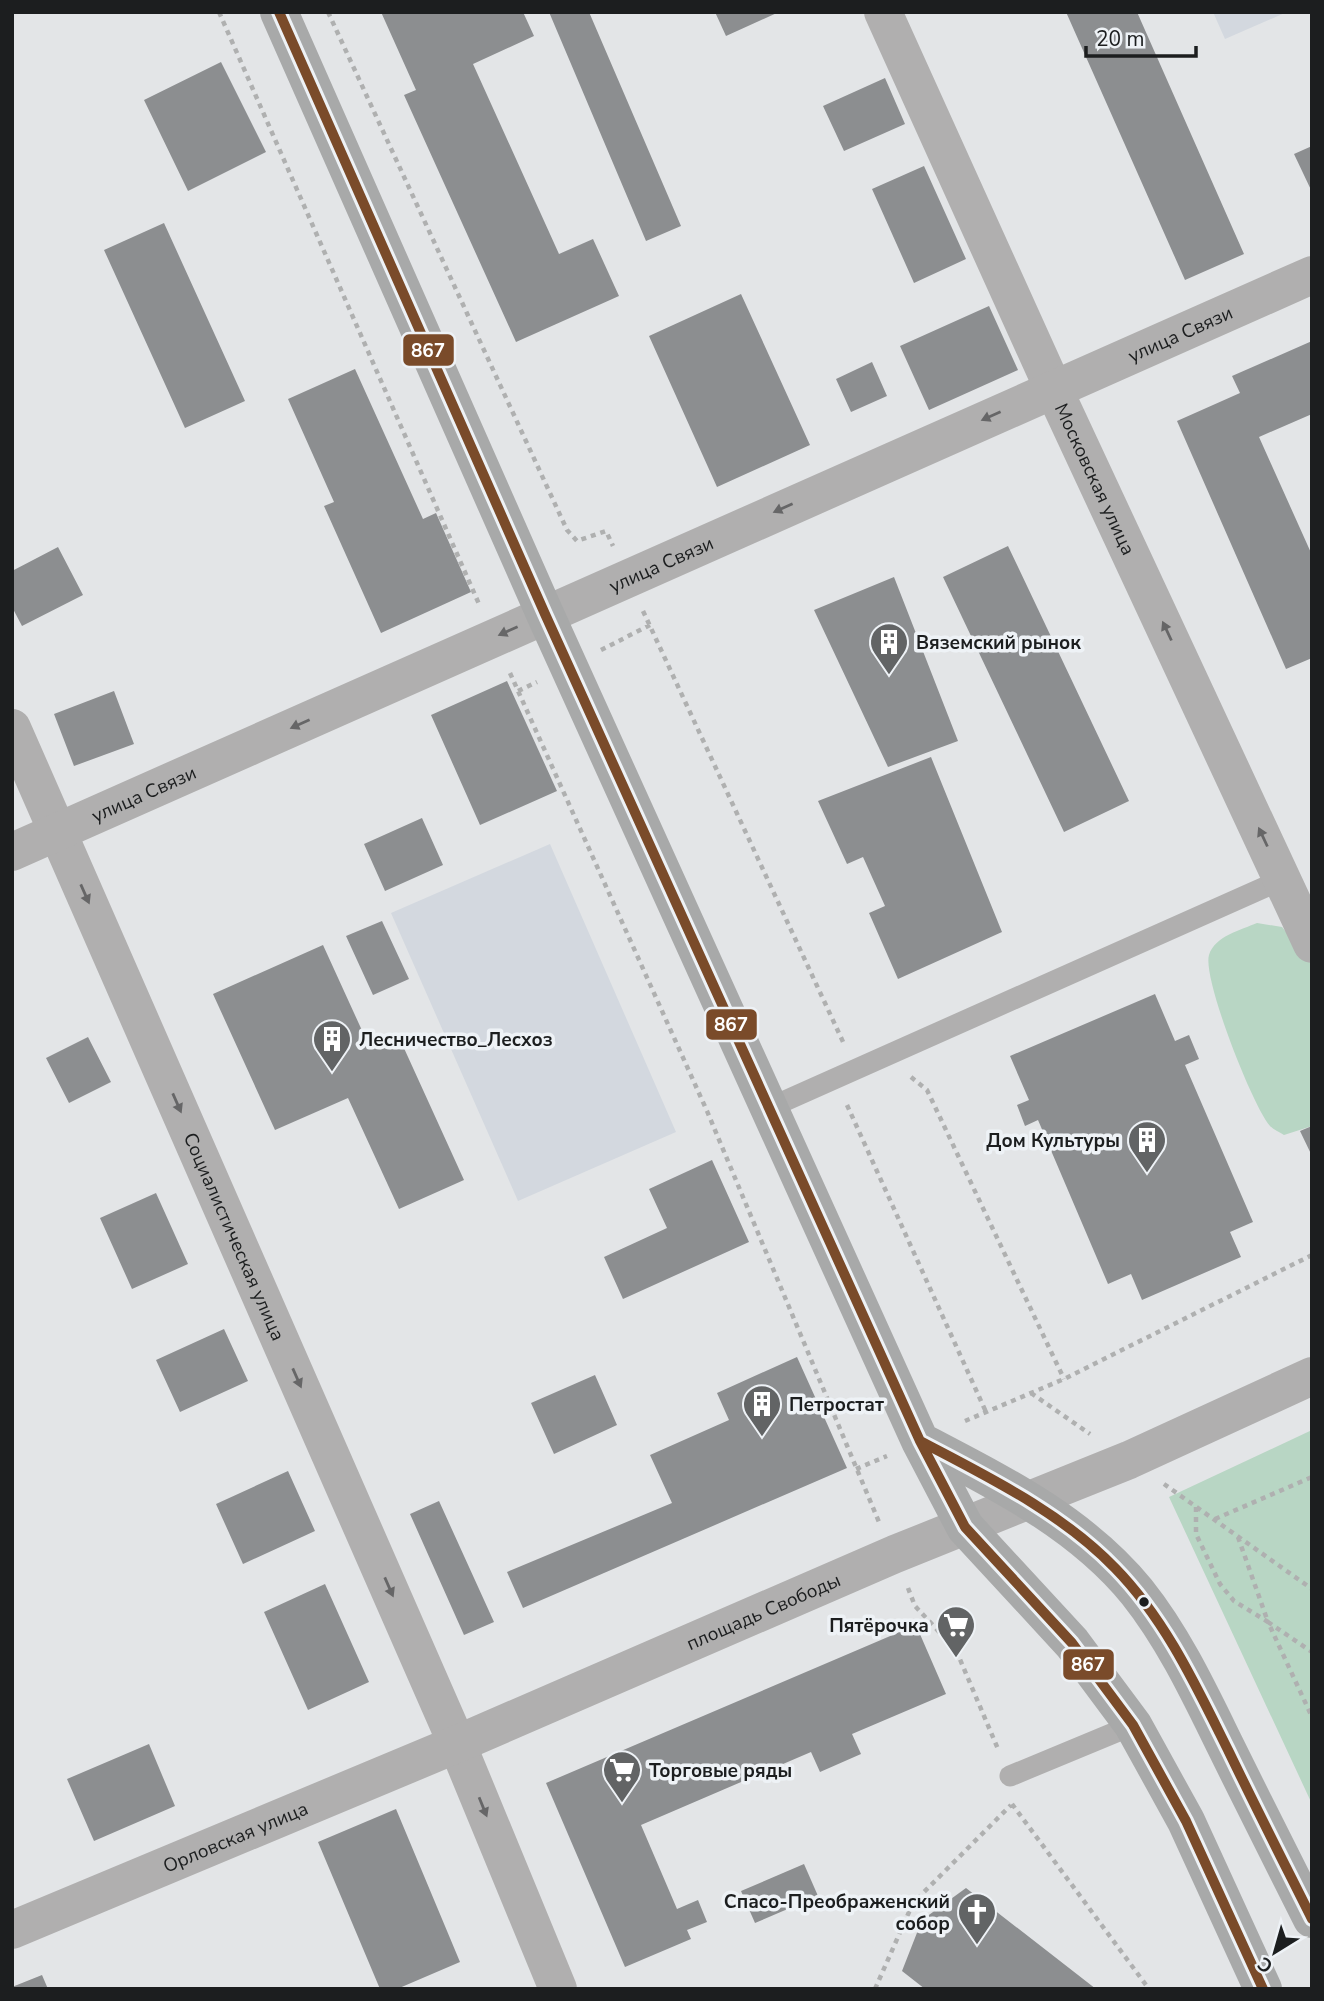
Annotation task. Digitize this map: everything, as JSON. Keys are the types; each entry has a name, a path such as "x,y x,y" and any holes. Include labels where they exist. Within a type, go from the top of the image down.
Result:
{"main road":[{"path":"279,12 545,614 920,1441 965,1527 1072,1643 1133,1725 1186,1821 1263,1989"},
{"path":"920,1441 1030,1500 1077,1534 1137,1592 1170,1640 1312,1919"}],"street":[{"name":"Московская улица","path":"883,12 1053,388 1312,944"},
{"name":"улица Связи","path":"12,852 1312,275"},
{"name":"Социалистическая улица","path":"12,728 457,1744"},
{"name":"площадь Свободы","path":"457,1744 895,1554 1129,1460 1312,1376"},
{"name":"Орловская улица","path":"12,1930 457,1744"},
{"path":"457,1744 558,1989"}],"lane":[{"path":"769,1108 1283,879"},
{"path":"1010,1776 1133,1725"}],"path":[{"path":"219,12 706,1111 915,1606 956,1650 1010,1776"},
{"path":"328,12 566,530 577,541 606,531 856,1069 847,1094 847,1108 986,1412"},
{"path":"856,1069 908,1074 927,1090 1064,1379"},
{"path":"920,1441 1064,1379 1312,1255"},
{"path":"1214,1519 1312,1477"},
{"path":"1196,1507 1196,1534 1226,1594 1312,1652"},
{"path":"1312,1589 1238,1537 1268,1622 1312,1717"},
{"path":"875,1989 914,1903 1012,1804 1149,1989"}],"shaded area":[{"path":"1213,12 1287,12 1225,39"},
{"path":"550,844 676,1132 518,1201 391,913"}],"green space":[{"path":"1257,923 1282,927 1312,964 1312,1126 1284,1135 1270,1126 1262,1114 1241,1070 1213,989 1209,968 1209,955 1217,943 1229,934"},
{"path":"1312,1430 1312,1804 1169,1497"}],"building":[{"path":"381,12 523,12 534,36 473,64 559,254 593,239 619,296 516,342 404,95 416,90"},
{"path":"549,12 589,12 681,226 646,241"},
{"path":"715,12 779,12 726,36"},
{"path":"1066,12 1137,12 1244,254 1185,280"},
{"path":"221,62 266,152 188,191 144,100"},
{"path":"885,78 905,124 844,151 823,106"},
{"path":"1312,146 1312,192 1294,154"},
{"path":"924,166 966,259 914,283 872,189"},
{"path":"164,223 245,401 185,428 104,250"},
{"path":"741,294 810,445 717,487 649,336"},
{"path":"989,306 1018,370 929,410 900,346"},
{"path":"1312,341 1312,414 1259,437 1312,555 1312,658 1286,669 1177,421 1240,393 1232,376"},
{"path":"872,362 887,396 851,412 836,379"},
{"path":"355,369 423,519 436,513 471,592 381,633 324,506 334,502 288,399"},
{"path":"1008,546 1129,801 1064,832 943,577"},
{"path":"58,547 83,595 22,626 12,607 12,571"},
{"name":"Вяземский рынок","path":"894,577 958,741 888,767 814,610"},
{"path":"507,681 557,791 480,825 431,715"},
{"path":"114,691 134,744 74,766 54,714"},
{"path":"931,757 1002,932 898,979 869,913 885,906 863,857 847,864 818,801"},
{"path":"422,818 443,865 385,891 364,844"},
{"path":"382,921 409,979 373,995 346,936"},
{"name":"Лесничество_Лесхоз","path":"323,945 370,1048 398,1035 464,1180 399,1209 348,1098 275,1130 213,994"},
{"name":"Дом Культуры","path":"1155,994 1175,1041 1189,1035 1199,1059 1185,1065 1253,1222 1230,1232 1241,1257 1142,1300 1131,1274 1108,1284 1038,1120 1025,1126 1017,1105 1029,1100 1010,1056"},
{"path":"88,1037 111,1082 69,1103 46,1058"},
{"path":"1312,1126 1312,1156 1300,1131"},
{"path":"712,1160 749,1242 623,1299 604,1257 667,1228 649,1189"},
{"path":"156,1193 188,1264 132,1289 100,1218"},
{"path":"224,1329 248,1381 180,1412 156,1360"},
{"name":"Петростат","path":"797,1357 847,1468 523,1608 507,1572 672,1503 650,1455 729,1420 717,1393"},
{"path":"595,1375 617,1425 554,1454 531,1403"},
{"path":"288,1471 315,1531 243,1564 216,1504"},
{"path":"439,1501 494,1622 464,1635 410,1514"},
{"path":"325,1584 369,1682 308,1710 264,1612"},
{"name":"Торговые ряды","path":"916,1625 946,1694 852,1734 861,1754 820,1772 811,1752 641,1825 677,1909 698,1900 707,1922 687,1930 691,1939 625,1967 546,1783"},
{"path":"149,1744 175,1806 94,1841 67,1779"},
{"path":"396,1809 460,1962 397,1989 380,1989 318,1842"},
{"path":"804,1864 818,1896 755,1923 741,1891"},
{"name":"Спасо-Преображенский собор","path":"966,1888 1096,1989 925,1989 902,1971 922,1920"},
{"path":"42,1975 48,1989 12,1989 12,1987"}],"transit line":[{"name":"867","path":"279,12 545,614 920,1441 965,1527 1072,1643 1133,1725 1186,1821 1263,1989"},
{"name":"867","path":"915,1430 920,1441 1048,1513 1094,1548 1133,1588 1165,1632 1192,1679 1312,1919"}],"place":[{"name":"Вяземский рынок","path":"889,676"},
{"name":"Лесничество_Лесхоз","path":"332,1073"},
{"name":"Дом Культуры","path":"1147,1174"},
{"name":"Петростат","path":"762,1438"},
{"name":"Пятёрочка","path":"956,1659"},
{"name":"Торговые ряды","path":"622,1804"},
{"name":"Спасо-Преображенский собор","path":"977,1946"}]}
